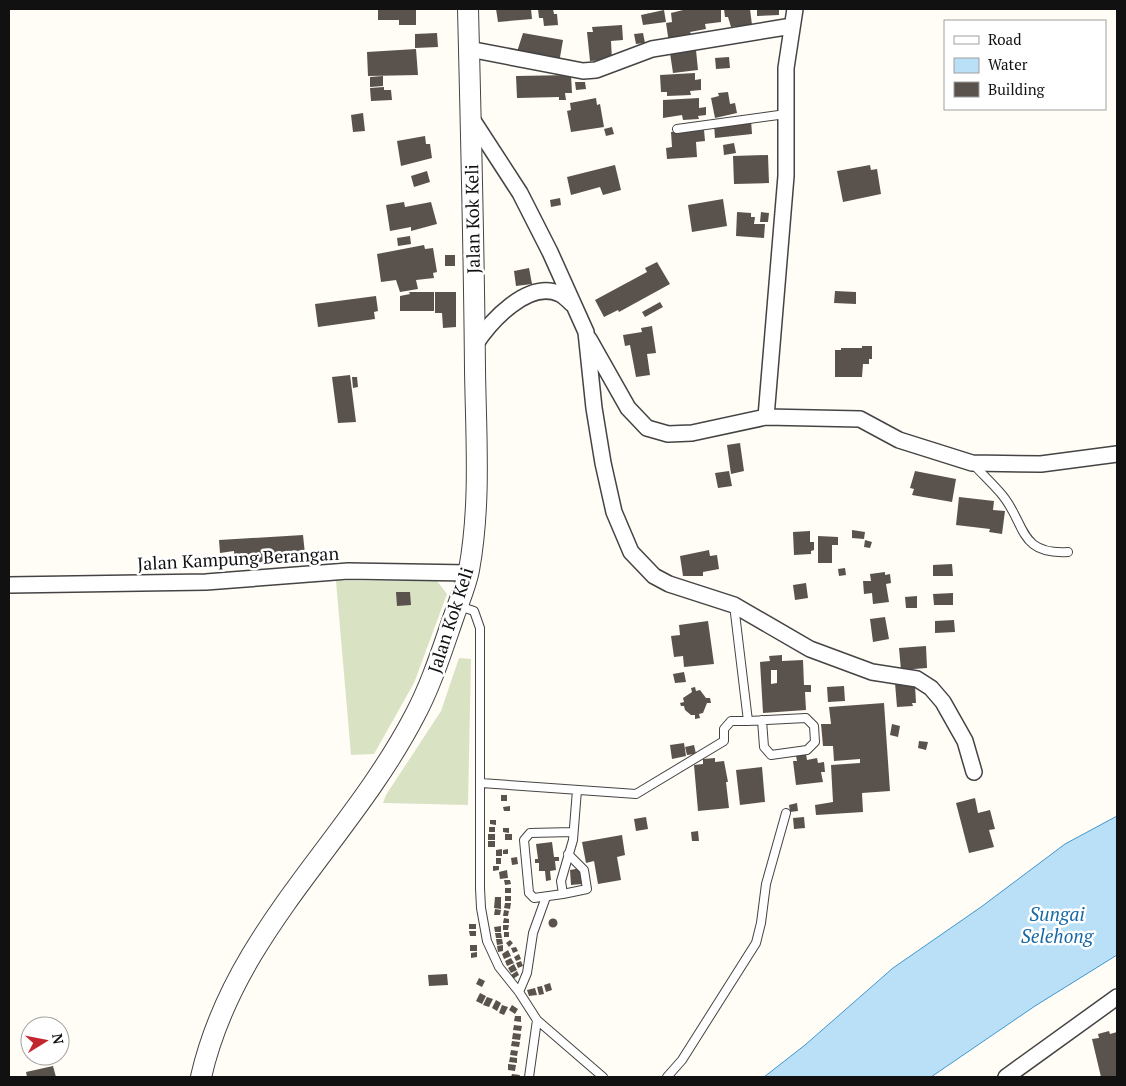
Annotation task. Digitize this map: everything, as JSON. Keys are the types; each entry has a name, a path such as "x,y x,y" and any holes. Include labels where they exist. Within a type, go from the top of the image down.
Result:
{"street":[{"name":"Jalan Kok Keli","path":"201,1077 208,1049 230,992 277,914 360,802 416,714 439,659 469,573 476,487 468,9"},
{"path":"766,417 785,194 786,68 795,9"},
{"path":"469,49 583,71 596,70 652,49 766,28 792,26"},
{"path":"469,115 520,193 615,389 628,408 647,428 668,434 692,433 766,417 860,419 899,440 972,463 1041,464 1117,454"},
{"path":"475,345 487,327 500,313 525,297 545,290 561,294 574,306"},
{"path":"586,332 594,408 603,463 614,512 630,552 654,576 669,584 734,605 810,649 872,672 917,679 931,688 954,720 965,741 974,772"},
{"name":"Jalan Kampung Berangan","path":"9,585 206,582 348,571 469,573"},
{"path":"1006,1077 1117,997"}],"lane":[{"path":"676,129 786,114"},
{"path":"972,463 1004,497 1029,541 1050,553 1068,552"},
{"path":"734,605 748,721"},
{"path":"457,606 474,611 480,628 480,908 487,941 499,967 519,992 537,1020 603,1077"},
{"path":"481,783 636,794 724,741 724,729 731,721 806,718 814,726 814,746 807,750 771,755 764,747 762,720"},
{"path":"563,894 561,881 573,832 577,790"},
{"path":"667,1077 682,1060 756,942 761,923 766,884 786,813"},
{"path":"568,854 584,870 587,889 534,898 529,892 524,840 530,833 573,832"},
{"path":"519,992 527,973 533,933 546,897"},
{"path":"529,1077 537,1020"}],"green space":[{"path":"336,581 437,581 447,594 414,683 374,754 351,755"},
{"path":"459,658 471,659 468,805 383,803 386,795 441,711"}],"water":[{"name":"Sungai Selehong","path":"1117,816 1117,955 1035,1006 931,1077 764,1077 805,1045 893,968 981,907 1065,844"}],"building":[{"path":"378,9 416,9 416,25 399,25 399,20 378,20"},
{"path":"496,9 531,9 532,19 498,22"},
{"path":"538,9 553,9 554,14 557,14 558,25 544,26 543,18 539,18"},
{"path":"687,9 721,9 721,22 705,24 706,29 690,32 691,34 680,36 681,41 669,43 666,23 672,22 671,13"},
{"path":"724,9 750,9 752,25 731,27 728,17 725,17"},
{"path":"757,9 779,9 779,15 757,16"},
{"path":"664,10 666,22 643,25 641,15"},
{"path":"622,25 623,40 611,41 612,60 590,61 587,32 593,32 592,27"},
{"path":"437,33 438,47 415,48 415,34"},
{"path":"523,33 563,40 559,63 516,55"},
{"path":"643,33 645,43 636,44 634,34"},
{"path":"416,49 418,75 368,76 367,52"},
{"path":"696,50 698,70 673,73 670,53"},
{"path":"729,57 730,68 716,69 715,58"},
{"path":"695,73 695,80 701,79 701,90 690,91 691,95 667,96 667,92 661,92 660,75"},
{"path":"571,75 572,93 565,93 566,100 559,100 559,97 517,98 516,76"},
{"path":"383,76 383,86 370,87 370,77"},
{"path":"575,82 585,82 586,89 576,90"},
{"path":"384,87 384,90 391,90 392,100 371,101 370,88"},
{"path":"728,92 730,104 735,103 737,113 715,118 711,98 719,96 718,93"},
{"path":"596,98 597,105 600,104 604,127 571,132 567,111 571,110 570,103"},
{"path":"699,98 699,108 706,107 706,115 698,116 699,119 683,120 682,115 663,118 663,100"},
{"path":"363,113 365,131 353,132 351,115"},
{"path":"751,120 752,134 715,138 714,124"},
{"path":"612,127 614,134 606,136 604,129"},
{"path":"704,130 705,141 696,142 697,157 667,159 666,148 672,147 671,132"},
{"path":"425,136 426,144 430,144 432,158 401,166 397,141"},
{"path":"734,143 736,153 724,155 723,145"},
{"path":"768,155 769,183 734,184 733,156"},
{"path":"615,165 621,190 603,195 600,187 571,195 567,177"},
{"path":"870,165 871,170 877,169 881,194 843,202 837,171"},
{"path":"427,171 430,182 414,187 411,176"},
{"path":"560,198 561,205 551,207 550,200"},
{"path":"723,199 727,226 692,232 688,205"},
{"path":"404,202 405,207 431,202 437,224 411,231 411,227 390,231 386,205"},
{"path":"737,212 751,213 751,217 755,217 754,224 765,224 764,238 736,236"},
{"path":"761,212 769,213 768,222 760,222"},
{"path":"410,236 411,244 398,246 397,238"},
{"path":"424,245 425,249 433,248 437,272 433,273 434,278 416,280 418,289 400,292 396,280 381,282 377,254"},
{"path":"445,255 455,255 455,266 445,266"},
{"path":"657,262 670,284 619,312 618,310 604,317 595,300 647,272 645,268"},
{"path":"529,268 532,284 516,286 514,271"},
{"path":"835,291 856,292 856,304 834,303"},
{"path":"409,292 434,292 434,311 400,311 400,296 410,294"},
{"path":"435,292 456,292 456,327 443,328 442,313 435,313"},
{"path":"376,296 378,311 374,312 375,319 318,327 315,304"},
{"path":"660,302 663,307 645,317 642,312"},
{"path":"652,326 656,353 647,354 650,375 636,377 630,345 625,346 623,335 642,332 641,328"},
{"path":"862,346 872,346 872,359 869,359 869,364 863,364 862,377 835,377 835,350 841,350 841,348 862,348"},
{"path":"350,375 356,422 338,423 332,377"},
{"path":"352,377 357,377 358,387 353,388"},
{"path":"740,443 744,471 731,474 727,445"},
{"path":"729,471 732,486 718,488 715,473"},
{"path":"915,471 956,479 952,502 912,495 914,489 910,488"},
{"path":"959,497 994,501 993,510 1005,511 1002,534 989,532 990,529 956,525"},
{"path":"852,530 865,532 864,539 852,538"},
{"path":"810,531 810,542 814,542 814,550 811,551 811,554 794,555 793,532"},
{"path":"303,535 305,554 291,555 292,560 235,564 234,551 220,553 219,540"},
{"path":"818,536 838,537 838,545 832,545 832,563 818,563"},
{"path":"865,540 872,542 870,548 864,547"},
{"path":"709,550 710,556 717,555 719,569 703,572 703,576 683,576 680,556"},
{"path":"952,564 953,576 933,576 933,565"},
{"path":"845,568 846,575 839,576 838,569"},
{"path":"885,572 885,575 890,574 891,583 886,584 889,602 873,604 872,593 864,594 863,581 871,581 870,574"},
{"path":"806,583 808,598 795,600 793,585"},
{"path":"396,592 410,592 411,605 397,606"},
{"path":"953,593 953,605 934,605 933,594"},
{"path":"917,596 917,608 906,608 905,597"},
{"path":"885,617 889,639 873,642 870,619"},
{"path":"954,620 955,632 935,633 935,621"},
{"path":"708,621 714,664 684,667 683,656 674,657 671,636 680,635 679,625"},
{"path":"926,646 927,668 901,670 899,648"},
{"path":"782,655 782,661 803,660 804,685 811,685 811,692 805,692 806,710 763,713 760,662 770,661 769,656","holes":["771,670 777,670 777,683 771,684"]},
{"path":"684,672 686,682 675,683 673,674"},
{"path":"911,682 915,685 916,703 912,703 913,706 897,707 895,683"},
{"path":"844,686 845,701 828,702 827,687"},
{"path":"695,687 696,691 700,690 706,698 710,698 711,703 707,703 703,713 699,714 700,718 695,719 695,715 691,715 680,703 684,702 683,698 692,692 691,688"},
{"path":"884,703 890,791 862,793 863,812 816,815 815,805 833,802 831,765 860,763 860,759 834,761 833,746 823,746 821,724 831,724 829,707"},
{"path":"892,724 900,726 898,737 890,735"},
{"path":"919,741 928,742 926,750 918,748"},
{"path":"684,743 686,756 672,759 670,745"},
{"path":"694,745 696,754 687,755 685,747"},
{"path":"806,754 807,760 817,758 818,763 824,762 825,772 821,772 823,782 796,785 793,761 797,761 796,756"},
{"path":"715,758 715,762 724,761 728,782 726,782 729,808 698,811 694,765 703,764 703,759"},
{"path":"762,767 765,802 740,805 736,770"},
{"path":"501,795 507,795 507,801 501,801"},
{"path":"975,798 978,813 990,810 995,829 989,830 994,847 969,853 956,803"},
{"path":"797,803 798,811 790,812 789,805"},
{"path":"510,806 510,811 504,811 503,807"},
{"path":"646,817 648,829 636,831 634,819"},
{"path":"804,817 805,828 794,829 793,818"},
{"path":"490,820 496,820 496,825 490,824"},
{"path":"489,827 495,827 495,832 489,832"},
{"path":"503,828 509,828 509,833 503,832"},
{"path":"698,831 699,841 692,841 691,832"},
{"path":"488,834 495,834 495,840 488,840"},
{"path":"505,834 512,834 512,840 505,840"},
{"path":"622,835 625,855 617,857 621,880 598,884 594,861 586,863 582,842"},
{"path":"488,841 495,841 495,847 488,847"},
{"path":"552,842 554,857 559,857 559,861 555,861 556,870 550,871 551,880 546,881 545,871 539,871 539,863 535,863 535,859 538,859 536,844"},
{"path":"502,849 502,856 496,856 496,850"},
{"path":"508,849 508,854 503,854 503,850"},
{"path":"517,857 518,864 512,865 511,858"},
{"path":"496,858 501,858 501,864 496,864"},
{"path":"493,866 499,866 499,870 493,871"},
{"path":"581,868 582,884 571,885 570,870"},
{"path":"507,870 508,878 500,879 499,872"},
{"path":"504,880 510,880 511,884 505,885"},
{"path":"505,888 511,888 511,893 505,893"},
{"path":"505,896 511,896 511,901 505,901"},
{"path":"495,897 501,897 501,909 494,908"},
{"path":"505,903 511,903 510,909 504,908"},
{"path":"495,909 501,910 500,915 494,915"},
{"path":"504,910 509,911 508,916 503,916"},
{"path":"504,918 509,919 509,923 503,923"},
{"path":"553,918 558,923 553,928 548,923"},
{"path":"469,924 476,924 476,929 469,929"},
{"path":"503,925 509,925 508,930 503,930"},
{"path":"501,926 501,932 495,932 494,927"},
{"path":"469,931 476,931 476,936 470,936"},
{"path":"504,932 509,932 509,937 504,937"},
{"path":"495,933 501,933 502,938 496,938"},
{"path":"496,939 502,939 503,944 497,945"},
{"path":"510,940 513,943 509,947 506,943"},
{"path":"470,945 477,945 477,951 470,951"},
{"path":"503,945 503,951 498,952 497,946"},
{"path":"516,947 518,951 513,953 511,948"},
{"path":"508,950 511,956 504,959 502,954"},
{"path":"477,952 477,957 471,958 471,953"},
{"path":"519,954 521,959 516,961 514,957"},
{"path":"511,958 514,963 507,966 505,961"},
{"path":"521,961 523,966 518,968 516,963"},
{"path":"514,964 517,970 511,973 508,968"},
{"path":"517,971 519,975 513,979 511,975"},
{"path":"447,974 448,985 429,986 428,975"},
{"path":"479,978 485,981 482,987 476,984"},
{"path":"550,983 552,990 546,992 544,985"},
{"path":"542,986 544,994 539,995 537,987"},
{"path":"535,988 537,995 529,996 527,990"},
{"path":"480,993 486,996 482,1004 476,1001"},
{"path":"487,997 493,999 489,1007 483,1005"},
{"path":"496,1000 501,1003 497,1011 492,1008"},
{"path":"502,1005 508,1007 504,1015 499,1013"},
{"path":"512,1005 518,1009 515,1014 509,1010"},
{"path":"515,1016 521,1016 521,1022 514,1021"},
{"path":"514,1025 522,1026 521,1031 513,1030"},
{"path":"1109,1031 1110,1034 1117,1032 1117,1077 1101,1077 1092,1039 1099,1038 1098,1034"},
{"path":"513,1033 521,1034 520,1040 512,1039"},
{"path":"512,1041 520,1042 519,1047 511,1046"},
{"path":"511,1050 518,1051 517,1056 510,1055"},
{"path":"510,1057 517,1058 517,1063 509,1062"},
{"path":"508,1064 516,1065 515,1071 508,1070"},
{"path":"53,1066 56,1077 27,1077 26,1072"},
{"path":"512,1074 520,1075 519,1077 511,1077"}]}
